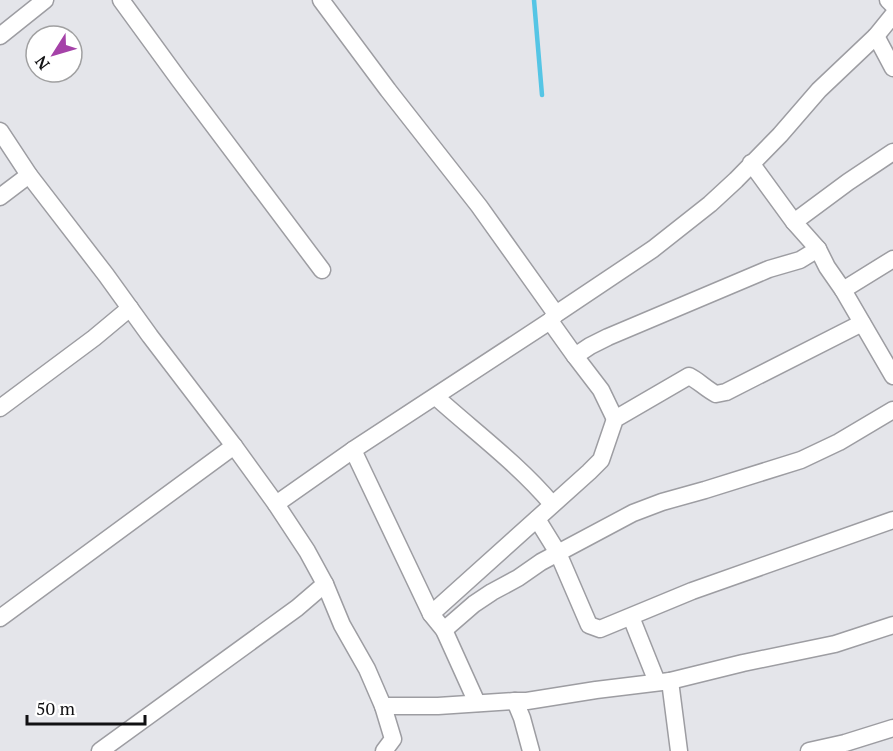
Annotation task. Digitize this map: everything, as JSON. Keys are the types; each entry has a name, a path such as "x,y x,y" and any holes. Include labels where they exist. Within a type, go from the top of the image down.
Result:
{"street":[{"path":"0,36 45,0"},
{"path":"121,0 322,270"},
{"path":"321,0 479,206 553,318 575,356 601,390 615,419"},
{"path":"888,0 893,5"},
{"path":"276,504 352,450 436,397 553,318 685,225 710,204 780,135 819,90 876,36 893,15"},
{"path":"876,36 893,68"},
{"path":"0,131 29,175 234,446 307,551 342,625 367,669 383,706 393,738 384,751"},
{"path":"794,222 893,152"},
{"path":"751,164 803,234 818,249 893,376"},
{"path":"0,197 29,175"},
{"path":"575,356 608,337 769,269 800,260 818,249"},
{"path":"843,290 893,259"},
{"path":"0,408 94,338 129,308"},
{"path":"430,614 601,460 615,419 689,376 716,394 726,392 862,323"},
{"path":"436,397 517,468 552,504"},
{"path":"444,630 492,592 633,513 801,460 839,442 893,410"},
{"path":"0,618 234,446"},
{"path":"352,450 430,614 444,630 477,703"},
{"path":"537,519 558,553 589,625 600,629 692,591 893,520"},
{"path":"100,751 297,608 324,584"},
{"path":"631,617 664,681 679,751"},
{"path":"383,706 438,706 527,701 664,681 835,644 893,626"},
{"path":"515,700 531,751"},
{"path":"809,751 893,728"}],"waterway":[{"path":"534,0 542,95"}]}
